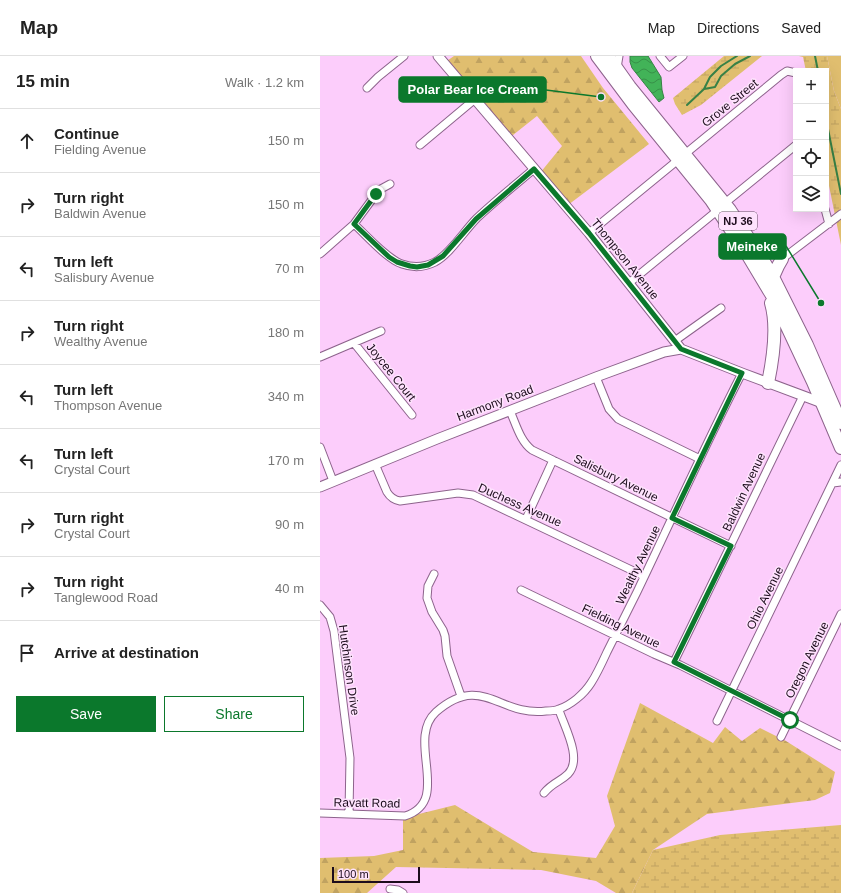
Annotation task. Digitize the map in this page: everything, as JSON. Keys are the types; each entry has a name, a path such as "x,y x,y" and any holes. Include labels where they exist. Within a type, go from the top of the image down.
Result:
{"highway":[{"name":"NJ 36","path":"597,56 633,104 682,157"},
{"name":"NJ 36","path":"608,56 682,157 763,260 774,299 841,448"},
{"name":"NJ 36","path":"722,207 747,254 768,278 807,345 838,409 841,423"},
{"path":"763,260 774,261 782,259"},
{"path":"768,383 771,367 774,318 768,278 782,259"}],"street":[{"path":"367,88 404,56"},
{"name":"Thompson Avenue","path":"438,56 589,233 676,340 681,349"},
{"path":"617,68 619,56"},
{"path":"660,56 669,67 683,56"},
{"name":"Grove Street","path":"589,233 781,75 787,71 793,72"},
{"path":"420,146 475,99"},
{"path":"629,283 793,148"},
{"path":"354,224 389,257 397,262 417,267 428,265 443,256 476,219 534,169"},
{"path":"320,254 354,224 379,190 390,184"},
{"path":"827,212 829,224"},
{"path":"782,259 841,214"},
{"path":"676,340 721,308"},
{"path":"320,357 381,331"},
{"name":"Joycee Court","path":"354,343 412,415"},
{"path":"681,349 838,409"},
{"name":"Harmony Road","path":"320,487 596,377 664,352 681,349"},
{"name":"Wealthy Avenue","path":"615,636 742,373"},
{"path":"596,377 609,409 618,419 700,459"},
{"name":"Baldwin Avenue","path":"674,662 803,396"},
{"name":"Salisbury Avenue","path":"510,411 524,443 532,450 731,546"},
{"path":"320,447 333,481"},
{"path":"526,519 553,460"},
{"name":"Duchess Avenue","path":"375,464 389,496 396,500 400,501 458,493 468,493 478,496 644,576"},
{"name":"Ohio Avenue","path":"717,721 841,465"},
{"path":"833,483 841,482"},
{"path":"434,574 429,581 427,598 432,612 443,630 445,636 446,656 461,696 484,696 510,707 529,712 559,710 579,696 590,685 615,636"},
{"name":"Fielding Avenue","path":"521,590 615,636 674,662 841,746"},
{"name":"Hutchinson Drive","path":"320,605 330,617 334,631 350,758 349,814"},
{"name":"Oregon Avenue","path":"781,737 841,614"},
{"name":"Ravatt Road","path":"320,813 405,816 422,806 428,790 425,740 427,727 432,717 437,712 461,696"},
{"path":"544,793 553,784 568,775 574,766 575,760 573,752 559,710"},
{"path":"390,889 396,889 403,893"}],"green space":[{"path":"454,56 581,56 603,88 649,144 568,205 540,173 562,146 537,116 508,139 444,63"},
{"path":"724,56 762,56 701,105 682,115 673,98"},
{"path":"799,56 827,56 834,91 841,109 841,245 829,186 829,68 805,68 803,57"},
{"path":"827,56 841,56 841,109 834,91"},
{"path":"640,703 713,743 725,727 742,741 760,728 786,741 835,772 830,793 815,800 707,814 653,850 632,893 616,893 596,881 541,870 396,867 367,893 320,893 320,858 374,856 403,850 403,818 455,805 533,852 596,858 615,826 607,796"},
{"path":"841,825 841,893 632,893 653,850 720,835"}],"water":[{"path":"630,56 648,56 661,77 664,98 659,102 632,68"}],"waterway":[{"path":"704,89 710,77 721,66 737,56"},
{"path":"687,105 704,89 715,87 721,76 735,64 750,56"},
{"path":"815,56 817,68"},
{"path":"829,134 841,194"}],"place":[{"name":"Polar Bear Ice Cream","path":"601,97"},
{"name":"Meineke","path":"821,303"}],"route":[{"path":"376,194 354,224 393,260 401,264 417,267 433,263 443,256 476,219 534,169 589,233 674,338 681,349 742,373 672,518 731,546 674,662 790,720"}]}
